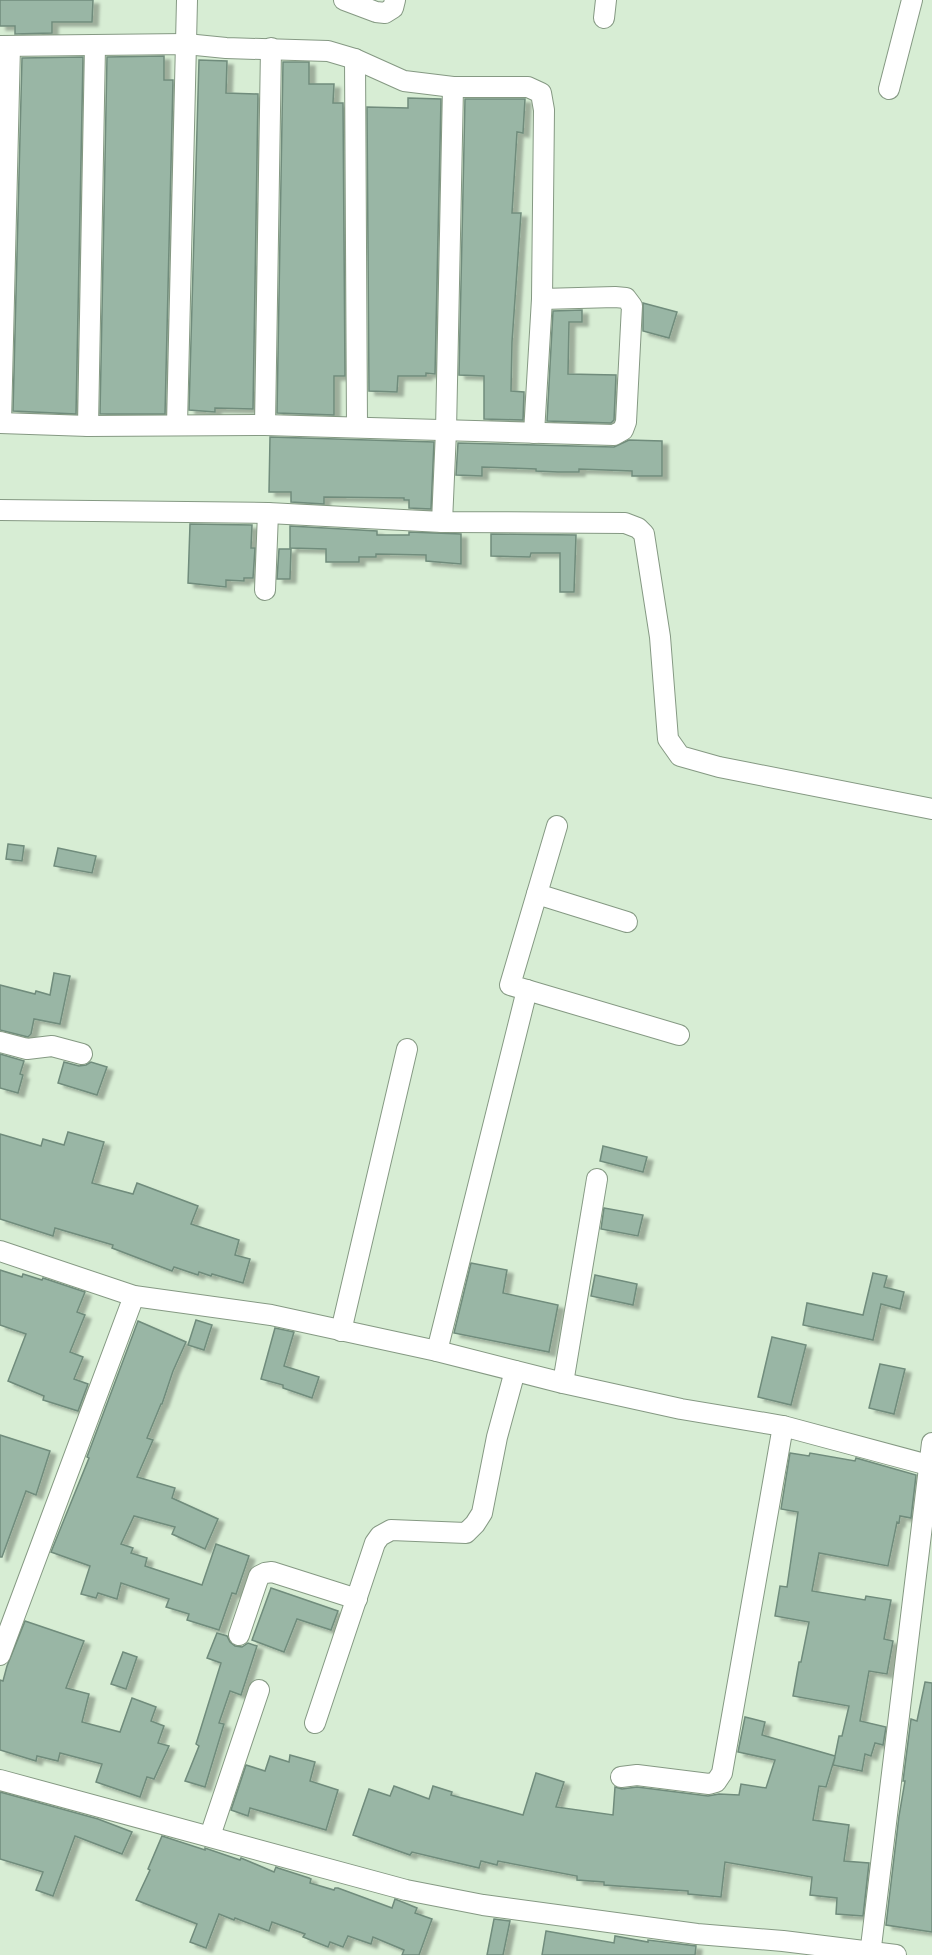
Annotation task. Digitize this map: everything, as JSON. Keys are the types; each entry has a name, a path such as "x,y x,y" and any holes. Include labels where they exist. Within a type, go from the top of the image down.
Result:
{"street":[{"path":"177,425 187,0"},
{"path":"344,0 385,13 393,8 395,0"},
{"path":"889,89 912,0"},
{"path":"534,433 542,299 544,110 541,93 528,87 453,87 404,81 355,59 328,51 226,48 186,44 5,46 0,423 88,426 265,425 446,431 614,435 623,430 632,306 626,298 615,297 542,299"},
{"path":"88,426 95,46"},
{"path":"265,425 272,48"},
{"path":"355,59 357,427"},
{"path":"442,522 453,87"},
{"path":"0,510 267,513 442,522 625,523 638,528 644,534 660,637 669,739 680,756 719,767 932,809"},
{"path":"265,590 267,513"},
{"path":"557,826 510,985 679,1035"},
{"path":"537,894 627,922"},
{"path":"437,1351 527,990"},
{"path":"0,1042 27,1049 52,1046 82,1054"},
{"path":"341,1331 407,1049"},
{"path":"563,1383 597,1179"},
{"path":"0,1251 134,1296 272,1315 437,1351 563,1383 681,1409 783,1426 930,1465"},
{"path":"0,1654 134,1296"},
{"path":"315,1723 375,1544 380,1536 392,1530 466,1533 482,1513 497,1437 515,1371"},
{"path":"621,1777 637,1775 710,1784 716,1782 722,1773 783,1426"},
{"path":"870,1953 932,1443"},
{"path":"239,1635 259,1576 265,1573 272,1572 357,1599"},
{"path":"210,1836 259,1690"},
{"path":"0,1780 406,1890 483,1905 783,1948 896,1955"}],"building":[{"path":"0,0 93,0 92,22 52,22 52,33 15,34 15,26 0,26"},
{"path":"164,56 164,80 173,80 165,414 100,414 107,57"},
{"path":"83,57 76,414 13,411 22,58"},
{"path":"199,60 227,61 226,93 258,94 253,409 215,408 215,412 189,410"},
{"path":"283,62 309,62 309,84 334,84 333,103 343,103 345,376 334,376 334,415 277,413"},
{"path":"408,98 441,99 435,374 398,376 397,392 369,391 367,107 408,108"},
{"path":"465,99 525,99 523,133 517,132 512,213 521,213 511,391 524,392 523,420 484,419 484,376 459,375"},
{"path":"643,303 677,312 669,338 643,331"},
{"path":"582,310 582,322 569,322 568,374 616,375 614,420 611,423 547,421 553,311"},
{"path":"270,437 434,442 431,509 409,508 409,500 404,500 404,498 324,497 324,504 291,502 291,492 269,492"},
{"path":"629,440 662,441 662,476 632,476 632,471 579,469 579,472 558,472 482,467 482,476 456,475 458,443 614,447"},
{"path":"190,524 252,525 251,548 255,548 253,578 244,578 244,581 226,580 226,587 188,583"},
{"path":"290,526 377,531 377,535 409,535 409,532 461,534 461,564 426,561 426,555 376,554 376,557 359,557 359,562 326,562 326,549 290,548"},
{"path":"491,534 576,535 574,592 560,592 560,553 531,553 530,557 491,556"},
{"path":"279,549 291,549 290,579 277,579"},
{"path":"8,844 24,846 22,861 6,859"},
{"path":"58,848 96,856 92,873 54,866"},
{"path":"54,973 70,976 60,1024 34,1019 31,1034 28,1037 0,1030 0,985 35,994 36,991 50,995"},
{"path":"0,1054 24,1061 18,1093 0,1088"},
{"path":"64,1062 79,1066 91,1062 107,1067 97,1095 58,1083"},
{"path":"68,1132 104,1142 92,1183 133,1194 137,1183 198,1206 191,1224 239,1240 235,1255 250,1259 243,1283 212,1274 211,1276 199,1272 198,1275 174,1267 172,1271 112,1248 113,1245 55,1228 53,1236 0,1219 0,1134 41,1146 43,1139 64,1145"},
{"path":"603,1146 647,1157 643,1172 600,1161"},
{"path":"604,1208 643,1215 638,1236 601,1229"},
{"path":"471,1263 507,1270 503,1293 558,1305 549,1352 454,1333"},
{"path":"0,1270 22,1277 23,1274 42,1280 43,1278 85,1292 77,1312 85,1315 70,1352 83,1357 74,1379 88,1384 78,1411 43,1400 44,1396 8,1381 26,1334 0,1325"},
{"path":"873,1273 887,1276 884,1287 904,1292 900,1309 881,1304 873,1340 803,1325 807,1303 863,1315"},
{"path":"595,1275 637,1284 633,1305 591,1296"},
{"path":"196,1320 212,1325 204,1350 188,1345"},
{"path":"138,1321 186,1342 147,1438 153,1440 137,1477 175,1488 172,1498 218,1519 205,1549 172,1534 175,1527 134,1516 121,1544 133,1548 131,1553 147,1558 145,1566 202,1585 216,1544 249,1556 236,1594 232,1593 219,1630 187,1620 189,1614 166,1607 169,1599 121,1583 117,1599 98,1593 96,1598 81,1594 90,1566 51,1552 89,1458 87,1457"},
{"path":"275,1328 294,1332 284,1366 319,1377 312,1398 283,1388 283,1385 261,1379"},
{"path":"772,1337 806,1345 791,1405 758,1397"},
{"path":"880,1364 905,1369 894,1414 869,1408"},
{"path":"0,1435 50,1451 36,1495 26,1491 2,1557 0,1557"},
{"path":"790,1453 809,1456 810,1453 855,1461 856,1458 916,1475 911,1518 900,1516 899,1523 897,1522 888,1566 819,1553 812,1591 865,1600 866,1596 891,1600 884,1639 893,1641 887,1674 869,1671 860,1721 886,1727 883,1745 875,1743 871,1756 865,1754 862,1771 833,1765 835,1757 826,1787 819,1786 813,1820 849,1825 844,1861 869,1863 863,1916 836,1914 837,1898 810,1895 812,1877 725,1862 721,1897 688,1894 688,1891 604,1885 604,1882 577,1880 577,1876 498,1861 497,1865 481,1861 479,1868 412,1852 410,1855 353,1835 369,1789 390,1796 394,1786 429,1799 433,1786 452,1792 451,1795 523,1815 536,1773 564,1782 556,1807 613,1815 615,1787 622,1789 637,1787 708,1796 739,1795 741,1784 766,1788 775,1760 738,1752 745,1717 765,1722 762,1735 835,1756 849,1706 793,1696 809,1622 775,1616 780,1586 787,1587 798,1512 781,1509"},
{"path":"271,1588 338,1611 331,1630 297,1619 284,1652 252,1640"},
{"path":"25,1621 84,1641 66,1688 89,1694 82,1722 120,1732 132,1698 156,1707 151,1721 164,1726 158,1743 169,1746 154,1779 147,1777 140,1797 96,1782 102,1764 60,1753 58,1761 37,1756 36,1761 0,1750 0,1680 3,1681"},
{"path":"217,1633 227,1636 235,1646 242,1647 248,1643 257,1646 241,1695 230,1691 219,1723 224,1724 205,1787 185,1781 199,1746 196,1744 221,1663 207,1658"},
{"path":"123,1652 137,1657 126,1689 111,1684"},
{"path":"925,1682 932,1683 932,1932 886,1925 911,1719 917,1721"},
{"path":"290,1755 315,1762 310,1781 338,1790 326,1830 250,1808 248,1816 231,1810 246,1765 265,1771 270,1756 289,1762"},
{"path":"0,1792 98,1819 132,1832 122,1854 75,1836 53,1896 36,1890 43,1872 0,1859"},
{"path":"162,1836 240,1860 241,1858 274,1872 276,1867 309,1878 310,1883 334,1890 338,1888 392,1908 395,1899 417,1908 415,1913 432,1919 419,1955 402,1955 404,1950 373,1937 371,1944 348,1936 343,1947 330,1942 328,1947 303,1937 305,1934 272,1922 269,1931 219,1914 206,1948 190,1942 197,1924 136,1900"},
{"path":"494,1919 510,1921 503,1955 487,1955"},
{"path":"546,1931 614,1943 615,1936 648,1942 648,1940 696,1946 695,1955 542,1955"}]}
